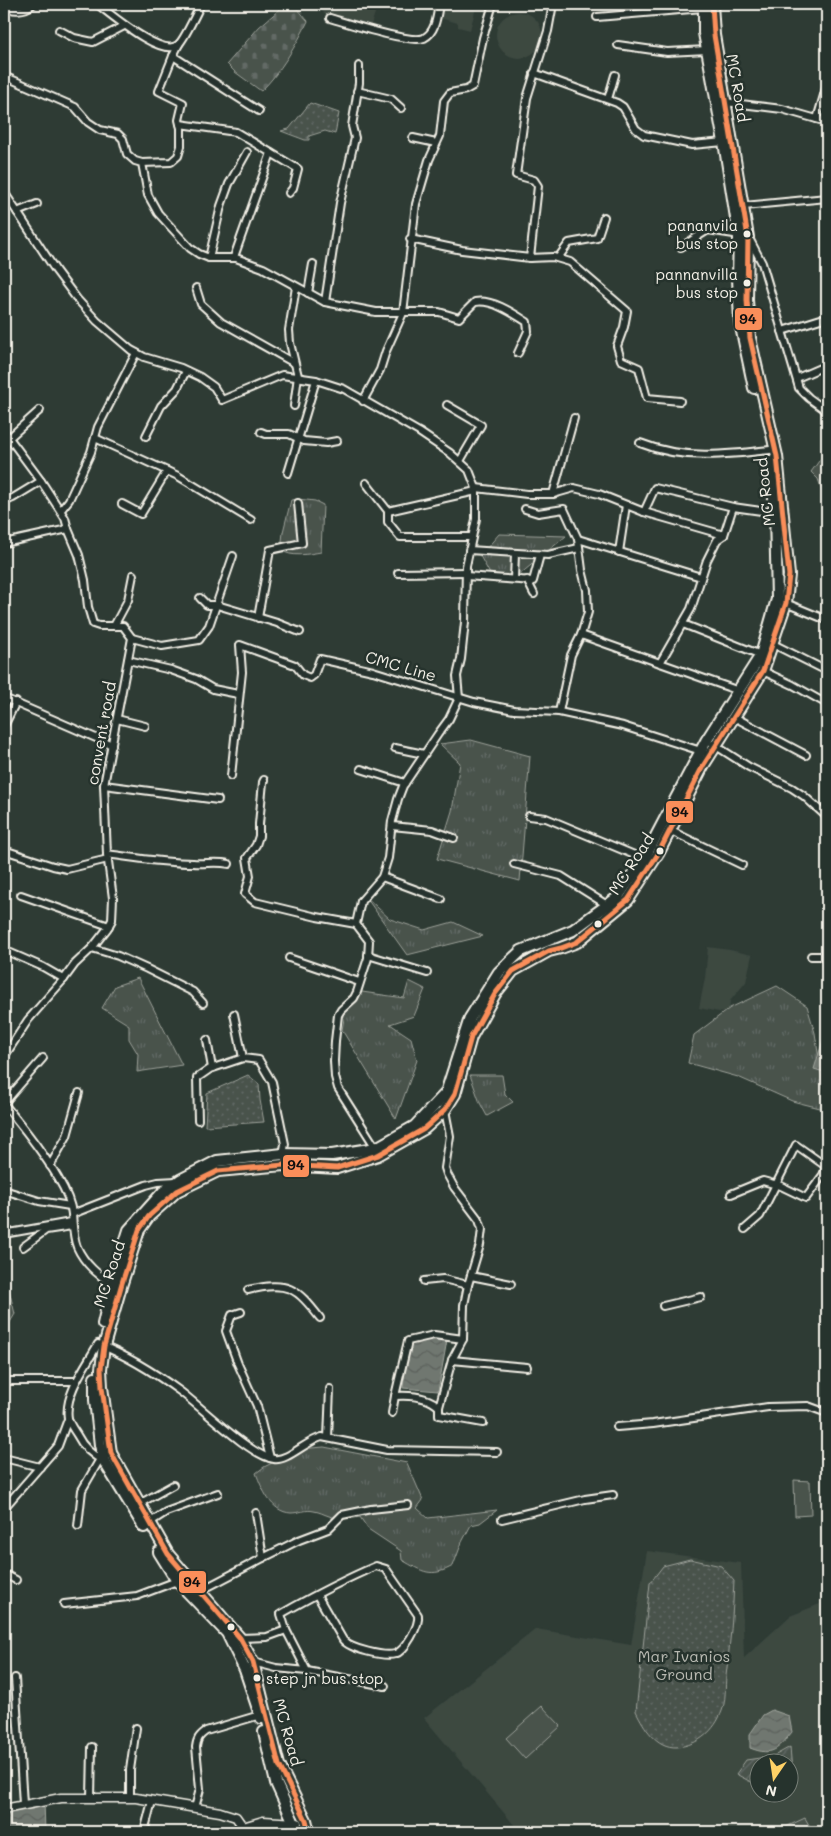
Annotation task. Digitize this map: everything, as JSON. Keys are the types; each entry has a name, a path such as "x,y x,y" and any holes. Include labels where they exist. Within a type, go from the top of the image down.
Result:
{"main road":[{"name":"MC Road","path":"309,1832 300,1825 276,1783 251,1666 227,1633 177,1581 102,1460 95,1400 95,1358 101,1345 129,1230 163,1192 180,1180 218,1161 283,1154 332,1155 376,1148 415,1126 446,1093 470,1018 499,972 521,951 573,930 617,898 644,859 709,751 734,717 763,671 773,644 782,601 770,450 740,322 738,278 743,237 704,27 706,5"},
{"name":"MC Road","path":"116,1287 139,1230 149,1216 177,1191 186,1186 218,1171 284,1165 337,1168 378,1155 424,1129 445,1110 455,1094 471,1037 494,994 513,972 549,951 577,942 628,900 658,854 709,751 706,741 761,655 789,588 789,575 777,456 748,324 743,237 744,206 714,35 706,5"},
{"name":"MC Road","path":"101,1345 102,1388 111,1454 168,1554 240,1638 251,1666 279,1765 300,1825"}],"street":[{"path":"4,5 8,9 22,9 33,4"},
{"path":"98,4 124,26 164,46 171,48 179,44"},
{"path":"4,76 75,107 88,122 100,130 118,134 123,139 127,154 136,162 171,162 178,156 181,146 179,120 183,103 159,91 173,56 201,4"},
{"path":"330,18 366,29 417,39 425,37 434,28 439,4"},
{"path":"363,401 380,370 402,313 416,204 422,179 440,136 446,97 450,93 466,90 473,86 482,38 493,4"},
{"path":"530,258 538,186 534,180 516,175 527,98 548,31 553,4"},
{"path":"597,17 706,5"},
{"path":"59,30 74,38 93,42 124,26"},
{"path":"618,45 667,52 708,50"},
{"path":"173,56 259,111"},
{"path":"325,302 340,203 355,138 352,126 359,66"},
{"path":"534,73 608,99 623,107 636,129 644,135 692,145 724,142"},
{"path":"608,99 615,75"},
{"path":"818,119 827,85"},
{"path":"357,91 391,100 402,108"},
{"path":"725,102 782,109 827,122"},
{"path":"180,124 236,132 298,169 293,188 289,193"},
{"path":"413,138 436,143"},
{"path":"209,258 229,184 247,152"},
{"path":"234,258 271,152"},
{"path":"142,163 148,194 158,213 190,248 199,254 209,258 234,258 263,268 325,302 376,312 440,312 459,318 475,302 482,301 499,307 527,322 528,331 518,353"},
{"path":"4,192 77,299 97,321 136,353 200,376 214,387 222,400 282,375 316,380 344,389 418,432 450,453 469,470 476,490 476,519 466,574 465,622 457,676 459,698 449,719 405,783 398,799 388,858 382,877 361,901 356,924"},
{"path":"744,206 827,198"},
{"path":"16,212 37,204"},
{"path":"558,258 569,243 597,238 604,218"},
{"path":"681,247 708,230 743,237 762,262 799,388 827,411"},
{"path":"410,239 462,250 530,258 554,257 575,266 627,311 624,327 617,346 620,360 639,368 646,398 680,401"},
{"path":"308,293 313,264"},
{"path":"294,406 298,376 289,330 296,287"},
{"path":"196,288 201,304 221,322 294,362"},
{"path":"782,332 827,317"},
{"path":"61,510 69,500 91,452 98,427 136,353"},
{"path":"797,378 827,365"},
{"path":"146,436 161,406 177,388 186,371"},
{"path":"288,473 316,380"},
{"path":"448,405 481,425 460,461"},
{"path":"9,438 40,410"},
{"path":"553,494 574,418"},
{"path":"4,431 61,510 81,564 90,618 93,624 99,626 123,626 132,638 162,646 199,640 209,626 233,556"},
{"path":"261,432 266,434 289,434 304,441 326,444 337,440"},
{"path":"95,438 178,476 251,520"},
{"path":"640,443 657,450 692,455 734,454 770,450"},
{"path":"122,504 141,514 167,471"},
{"path":"4,502 41,481"},
{"path":"366,483 388,511 388,522 400,537 472,537"},
{"path":"388,511 476,490 553,494 574,488 599,494 644,512 724,535"},
{"path":"644,512 655,488 733,507 775,513"},
{"path":"258,618 270,550 302,543 298,503"},
{"path":"619,552 626,505"},
{"path":"660,662 691,609 701,577 717,540 724,535 733,507"},
{"path":"525,509 538,513 564,509 578,539 578,548 587,590 588,612 581,635 571,656 560,712"},
{"path":"4,542 68,529"},
{"path":"578,539 701,577"},
{"path":"469,550 548,556 578,548"},
{"path":"514,579 515,554"},
{"path":"398,573 466,574 533,580 540,555"},
{"path":"114,626 128,600 132,574"},
{"path":"527,580 534,594"},
{"path":"200,598 208,605 217,605 300,632"},
{"path":"782,601 827,620"},
{"path":"683,624 761,655"},
{"path":"581,635 739,691"},
{"name":"convent road","path":"4,1057 28,1020 75,964 92,948 108,926 113,910 107,856 104,786 132,638"},
{"path":"773,644 827,671"},
{"name":"CMC Line","path":"231,776 236,739 238,694 242,672 240,645 295,665 303,675 310,678 314,675 320,660 373,671 459,698 514,710 560,712 623,726 709,751 749,767 792,788 827,817"},
{"path":"128,660 171,670 196,679 213,689 238,694"},
{"path":"763,671 827,704"},
{"path":"4,698 112,745"},
{"path":"4,726 16,702"},
{"path":"734,717 806,755"},
{"path":"117,719 145,726"},
{"path":"395,748 424,754"},
{"path":"361,769 405,783"},
{"path":"264,780 259,836 248,858 250,876 245,894 255,902 317,918 356,924 369,941 368,955 354,998 338,1015 335,1040 335,1077 338,1088 376,1148"},
{"path":"104,786 218,800"},
{"path":"529,816 546,818 644,859"},
{"path":"392,826 432,830 454,838"},
{"path":"669,830 742,865"},
{"path":"4,850 53,866 67,868 107,856 195,864 216,862 228,864"},
{"path":"514,864 561,876 607,905"},
{"path":"382,877 441,899"},
{"path":"21,895 108,926"},
{"path":"92,948 118,956 147,969 193,992 203,1003"},
{"path":"4,950 43,967 64,979"},
{"path":"368,955 428,973"},
{"path":"811,956 827,956"},
{"path":"289,958 360,982"},
{"path":"234,1014 242,1058"},
{"path":"207,1040 212,1068"},
{"path":"43,1058 4,1103 58,1178 70,1206 77,1247 97,1274 116,1287"},
{"path":"198,1120 197,1078 212,1068 242,1058 259,1060 272,1082 285,1144 283,1154"},
{"path":"50,1166 67,1136 79,1093"},
{"path":"445,1110 450,1136 445,1168 464,1202 482,1228 480,1245 464,1305 463,1339 452,1360 439,1407 439,1415 484,1424"},
{"path":"731,1194 763,1181 776,1184 806,1198 824,1175 827,1167 796,1144 776,1184 760,1216 745,1229"},
{"path":"72,1214 146,1185 180,1180"},
{"path":"4,1190 39,1201 70,1206"},
{"path":"4,1234 72,1224"},
{"path":"23,1247 46,1230 72,1224"},
{"path":"471,1276 511,1284"},
{"path":"424,1281 443,1279 468,1285"},
{"path":"248,1290 273,1286 288,1288 298,1292 320,1318"},
{"path":"663,1306 701,1297"},
{"path":"242,1312 232,1315 226,1331 238,1364 257,1406 270,1458"},
{"path":"392,1413 408,1341 434,1335 463,1339"},
{"path":"4,1508 58,1446 68,1419 68,1404 76,1381 101,1345 146,1368 182,1393 262,1456 279,1459 312,1440 322,1437 387,1450 497,1452"},
{"path":"452,1360 526,1367"},
{"path":"4,1380 76,1381"},
{"path":"328,1438 330,1389"},
{"path":"395,1396 408,1395 433,1401 439,1407"},
{"path":"617,1427 768,1407 808,1406 827,1413"},
{"path":"68,1419 81,1444 102,1460 82,1490 78,1526"},
{"path":"4,1458 40,1468"},
{"path":"139,1504 173,1485"},
{"path":"149,1523 166,1512 218,1493"},
{"path":"502,1519 585,1499 613,1496"},
{"path":"200,1591 300,1540 328,1529 342,1515 371,1509 408,1505"},
{"path":"256,1514 263,1558"},
{"path":"307,1671 286,1630 281,1614 316,1595 376,1566 386,1569 418,1615 418,1624 402,1650 397,1653 390,1654 355,1648 347,1645 343,1640 316,1595"},
{"path":"4,1574 16,1580"},
{"path":"64,1604 137,1596 177,1581"},
{"path":"240,1638 267,1637 286,1630"},
{"path":"251,1666 307,1671 385,1686"},
{"path":"16,1678 23,1804"},
{"path":"195,1808 200,1789 196,1748 200,1736 206,1731 260,1714"},
{"path":"130,1798 130,1770 136,1728"},
{"path":"91,1798 92,1747"},
{"path":"5,1808 61,1798 130,1798 220,1812 236,1817 243,1827 263,1821 300,1825"},
{"path":"144,1832 152,1801"}],"shaded area":[{"path":"313,4 378,4 370,28 324,14 322,8"},
{"path":"442,4 477,4 470,30 458,27 458,23 439,18"},
{"path":"519,12 532,16 538,22 542,35 538,48 532,54 519,58 506,54 500,48 496,35 500,22 506,16"},
{"path":"708,947 752,955 746,982 730,1001 729,1014 699,1008 705,978"},
{"path":"647,1551 741,1563 744,1658 790,1616 827,1601 827,1832 520,1832 424,1718 536,1629 631,1645"}],"green space":[{"path":"286,4 296,8 308,21 287,58 261,91 227,64 259,27"},
{"path":"310,103 339,113 335,134 325,131 309,136 309,140 305,140 281,131 289,129"},
{"path":"827,450 827,499 824,496 818,479 811,472"},
{"path":"291,500 315,501 323,505 321,552 295,555 281,550 283,532"},
{"path":"499,534 566,536 513,580 495,583 480,556"},
{"path":"471,740 530,756 520,881 437,859 452,811 460,763 440,744"},
{"path":"365,896 390,919 424,930 453,922 483,936 407,955"},
{"path":"138,978 182,1065 137,1072 138,1054 129,1039 129,1025 102,1008 115,986"},
{"path":"409,981 425,989 414,1016 390,1024 411,1038 417,1060 396,1119 342,1030 344,1019 339,1008 355,991 404,998"},
{"path":"777,986 807,1006 815,1033 827,1122 824,1109 792,1101 738,1077 688,1063 694,1035 730,1008"},
{"path":"248,1075 259,1084 264,1122 205,1126 207,1093"},
{"path":"470,1075 502,1075 505,1094 513,1102 487,1116"},
{"path":"7,1282 15,1314 4,1332 4,1283"},
{"path":"324,1447 407,1463 423,1500 417,1508 428,1518 497,1510 480,1523 471,1525 453,1566 433,1573 416,1568 402,1560 401,1551 368,1529 360,1517 348,1519 311,1511 284,1512 268,1499 256,1473 300,1449"},
{"path":"794,1480 810,1481 811,1515 795,1516"},
{"name":"Mar Ivanios Ground","path":"690,1559 721,1566 734,1581 732,1617 725,1698 719,1718 699,1740 677,1747 663,1744 657,1740 643,1724 636,1711 650,1583 663,1566"},
{"path":"542,1706 561,1726 525,1759 506,1738"},
{"path":"790,1747 791,1754 778,1754"},
{"path":"748,1760 748,1780 736,1774"},
{"path":"805,1818 813,1832 775,1832"}],"water":[{"path":"827,1027 827,1073 814,1069"},
{"path":"409,1336 447,1340 438,1391 403,1388"},
{"path":"772,1710 789,1716 792,1732 774,1750 764,1752 750,1748 750,1734 763,1715"},
{"path":"44,1800 45,1832 4,1832 4,1816"}],"transit line":[{"name":"94","path":"309,1832 306,1820 279,1765 253,1662 240,1638 168,1554 111,1453 102,1387 101,1369 104,1346 139,1230 149,1216 177,1191 218,1171 284,1165 337,1168 378,1155 424,1129 445,1110 455,1094 471,1037 495,994 513,971 549,951 577,942 628,900 658,854 703,766 763,671 786,603 789,575 777,456 750,338 747,300 748,237 714,35 712,4"}],"place":[{"name":"pananvila bus stop","path":"747,234"},
{"name":"pannanvilla bus stop","path":"747,283"},
{"name":"step jn bus stop","path":"257,1678"}]}
